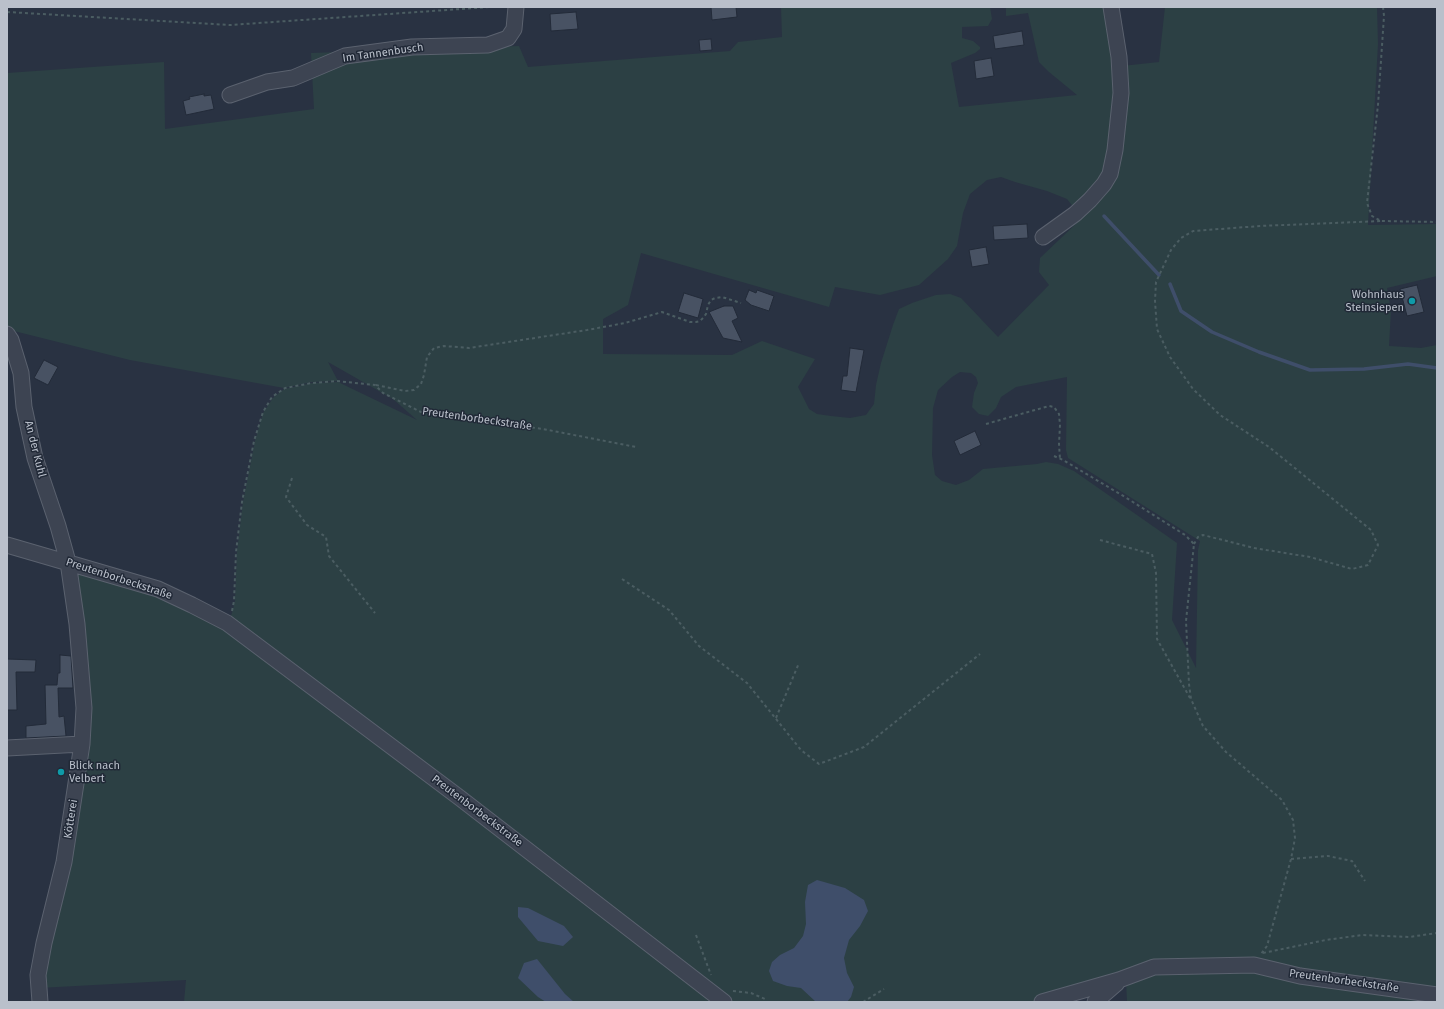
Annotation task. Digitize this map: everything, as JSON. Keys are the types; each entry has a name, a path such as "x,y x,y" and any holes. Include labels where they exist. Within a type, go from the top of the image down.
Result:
{"street":[{"name":"Im Tannenbusch","path":"230,95 267,82 293,78 345,56 412,47 488,45 508,38 514,29 516,7"},
{"path":"1043,237 1075,214 1090,200 1104,184 1110,174 1115,150 1121,93 1119,58 1111,7"},
{"name":"An der Kuhl","path":"7,334 11,340 21,373 24,407 35,458 58,526 68,562"},
{"name":"Preutenborbeckstraße","path":"7,545 158,589 227,623 727,996"},
{"name":"Kötterei","path":"40,1002 38,976 44,943 64,862 82,744 84,708 68,562"},
{"path":"7,748 82,744"},
{"name":"Preutenborbeckstraße","path":"1042,1002 1120,980 1154,967 1258,959 1300,976 1437,995"},
{"path":"1095,1002 1120,980"}],"path":[{"path":"7,12 230,25 490,7"},
{"path":"1381,221 1372,216 1368,203 1378,105 1384,16 1383,7"},
{"path":"1191,699 1188,684 1186,621 1194,544 1198,537 1203,535 1254,548 1310,557 1352,569 1368,565 1378,546 1371,530 1269,447 1220,415 1193,389 1170,357 1157,329 1155,301 1156,282 1171,250 1181,238 1194,231 1260,226 1381,221 1437,222"},
{"path":"227,623 232,613 234,601 236,552 242,502 254,441 263,412 272,397 284,388 312,383 337,381 375,385 405,391 414,390 420,384 424,375 427,357 434,348 444,346 469,348 560,334 625,323 662,312 690,322 696,322 703,318 711,300 715,298 722,297 741,303"},
{"name":"Preutenborbeckstraße","path":"375,385 383,393 421,412 543,429 636,447"},
{"path":"986,424 1049,406 1054,407 1059,414 1060,459"},
{"path":"1054,456 1185,535 1194,544"},
{"path":"292,478 286,497 307,525 326,537 329,556 375,613"},
{"path":"1100,540 1152,554 1156,573 1157,638 1191,699 1203,726 1226,752 1282,800 1293,820 1295,838 1291,859 1267,946 1258,959"},
{"path":"622,579 669,610 699,646 747,683 802,750 818,764 864,747 980,654"},
{"path":"776,718 799,663"},
{"path":"1291,859 1328,856 1352,861 1365,881"},
{"path":"1258,959 1326,940 1362,935 1409,937 1437,933"},
{"path":"696,935 714,981"},
{"path":"863,1002 884,989"},
{"path":"727,996 735,992 751,993 765,999 765,1002"}],"green space":[{"path":"781,7 990,7 992,19 988,26 962,27 962,38 973,41 980,47 980,49 975,53 951,63 959,107 1077,95 1039,62 1028,13 1006,16 1006,7 1106,7 1122,66 1159,62 1165,7 1377,7 1378,44 1368,225 1437,224 1437,276 1387,288 1391,310 1389,346 1421,348 1437,345 1437,1002 1127,1002 1126,979 1047,1002 184,1002 186,980 39,988 85,747 72,567 158,590 228,623 235,601 237,552 243,502 255,441 263,413 273,398 284,389 312,383 338,382 417,420 393,399 328,362 338,381 312,382 284,388 130,360 14,331 7,332 7,73 164,62 165,129 314,109 311,53 519,46 528,67 730,51 738,42 782,37","holes":["1001,177 1047,191 1067,199 1082,218 1040,258 1039,272 1049,285 998,337 961,298 950,294 936,295 899,309 881,363 876,385 874,404 866,415 850,418 817,414 809,409 798,387 815,359 762,341 732,355 603,354 603,319 628,305 641,253 829,307 835,287 880,295 919,285 948,259 957,246 963,213 970,194 987,180","960,372 971,373 976,377 978,383 974,393 972,407 979,414 988,416 996,408 1001,397 1016,387 1067,377 1066,450 1068,458 1200,541 1198,550 1196,668 1172,620 1177,543 1074,471 1058,464 1046,462 983,469 969,480 956,485 942,481 935,475 932,455 933,408 938,390"]}],"water":[{"path":"817,880 845,888 864,900 868,911 860,926 849,940 844,958 847,973 854,987 851,997 847,1002 816,1002 801,988 787,986 773,981 769,971 772,962 780,955 794,948 803,936 806,924 805,902 808,885"},
{"path":"518,907 528,908 564,926 573,937 563,946 538,941 518,917"},
{"path":"537,959 565,994 574,1002 546,1002 538,997 518,978 524,963"}],"building":[{"path":"711,7 736,7 737,17 712,20"},
{"path":"576,12 578,29 551,31 550,14"},
{"path":"1022,31 1024,45 995,49 993,36"},
{"path":"711,39 712,50 700,51 699,40"},
{"path":"991,58 994,76 976,79 974,61"},
{"path":"204,94 204,96 211,95 214,109 186,115 183,101 190,99 189,97"},
{"path":"1027,224 1028,238 994,240 993,226"},
{"path":"986,247 989,264 972,267 969,250"},
{"name":"Wohnhaus Steinsiepen","path":"1417,285 1424,312 1407,316 1400,289"},
{"path":"749,290 756,293 757,290 774,296 769,311 751,305 745,300"},
{"path":"684,293 703,299 698,318 678,312"},
{"path":"724,306 733,306 738,318 732,321 742,342 723,338 709,312"},
{"path":"850,348 864,350 856,392 841,390 843,376 847,376"},
{"path":"44,360 58,367 48,385 34,378"},
{"path":"975,431 981,445 960,455 954,441"},
{"path":"60,655 71,656 73,688 58,688 59,717 64,716 66,736 26,738 26,726 46,724 45,685 57,685 58,673 60,673"},
{"path":"7,659 36,660 35,672 16,672 17,710 7,710"}],"waterway":[{"path":"1104,216 1159,275"},
{"path":"1170,284 1181,311 1212,332 1259,352 1310,370 1364,369 1408,364 1437,368"}],"place":[{"name":"Wohnhaus Steinsiepen","path":"1412,301"},
{"name":"Blick nach Velbert","path":"61,772"}]}
